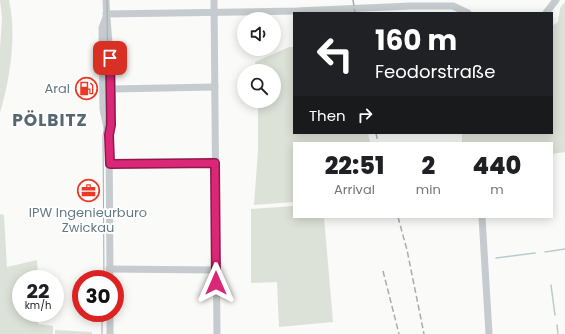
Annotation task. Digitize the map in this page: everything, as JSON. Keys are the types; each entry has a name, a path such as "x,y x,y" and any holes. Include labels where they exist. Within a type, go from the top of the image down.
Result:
{"street":[{"path":"106,0 111,89 111,125 109,135"},
{"path":"214,0 217,334"},
{"path":"547,12 556,0"},
{"path":"106,14 454,3 467,12"},
{"path":"106,14 102,28 103,109 109,135 110,164 109,269 216,270"},
{"path":"111,89 215,87"},
{"path":"110,164 215,163"},
{"path":"482,218 489,334"},
{"path":"110,322 110,334"}],"shaded area":[{"path":"0,0 9,0 12,42 7,86 0,113 0,48 2,18"},
{"path":"565,2 565,152 553,154 553,142 462,142 462,134 553,134 553,25 558,22 560,8"},
{"path":"293,47 293,134 368,134 370,142 293,142 293,202 254,205 258,150 258,108 281,108 281,64 255,64 255,62 269,56 281,56 281,51"},
{"path":"293,206 293,218 324,218 333,322 279,327 277,282 251,283 251,209"},
{"path":"0,214 4,215 7,267 37,260 38,270 12,270 12,322 38,322 38,324 53,326 53,334 0,334"},
{"path":"55,330 92,332 92,334 55,334"}],"waterway":[{"path":"545,252 565,249"},
{"path":"496,258 535,253"},
{"path":"551,285 555,315"},
{"path":"557,325 558,334"}],"tram line":[{"path":"104,270 103,136 108,110 107,0"},
{"path":"102,322 102,334"}],"railway":[{"path":"353,0 355,12"},
{"path":"376,134 378,142"},
{"path":"398,218 407,250 424,334"},
{"path":"383,271 399,334"}],"place":[{"name":"Aral","path":"86,88"},
{"name":"IPW Ingenieurburo Zwickau","path":"88,190"}],"district":[{"name":"PÖLBITZ","path":"50,120"}],"route":[{"path":"110,58 110,164 215,163 216,283"}]}
